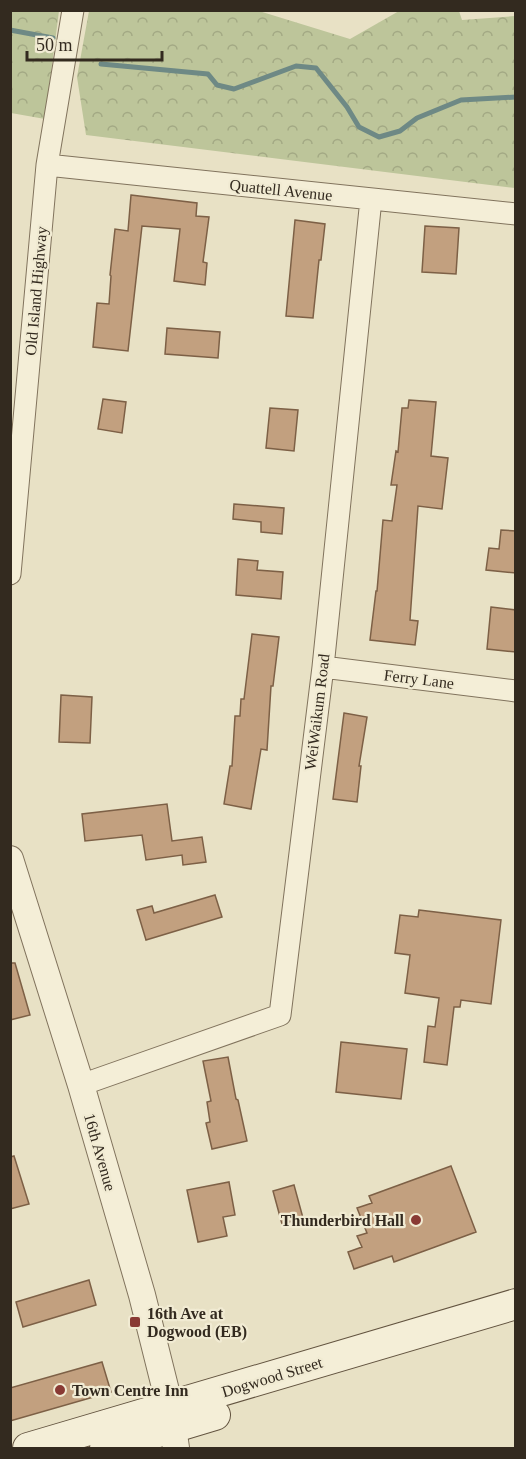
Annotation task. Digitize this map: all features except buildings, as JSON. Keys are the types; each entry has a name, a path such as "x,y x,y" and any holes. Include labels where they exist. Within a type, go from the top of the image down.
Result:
{"main road":[{"name":"Dogwood Street","path":"28,1449 174,1428 516,1304"},
{"name":"Dogwood Street","path":"105,1449 516,1322"}],"street":[{"name":"Old Island Highway","path":"10,574 47,165 73,10"},
{"name":"Quattell Avenue","path":"47,165 516,214"},
{"name":"WeiWaikum Road","path":"81,1085 280,1015 323,667 371,199"},
{"name":"Ferry Lane","path":"323,667 516,691"},
{"name":"16th Avenue","path":"10,859 81,1085 142,1295 174,1428"}],"green space":[{"path":"10,11 59,11 45,119 11,113"},
{"path":"89,11 259,11 350,39 399,11 459,11 462,20 515,16 515,188 86,135 77,77"}],"waterway":[{"path":"10,30 53,38"},
{"path":"101,64 208,74 217,85 234,89 296,66 316,68 347,107 359,127 379,137 400,131 417,118 461,100 516,97"}],"place":[{"name":"Thunderbird Hall","path":"416,1220"},
{"name":"16th Ave at Dogwood (EB)","path":"135,1322"},
{"name":"Town Centre Inn","path":"60,1390"}]}
